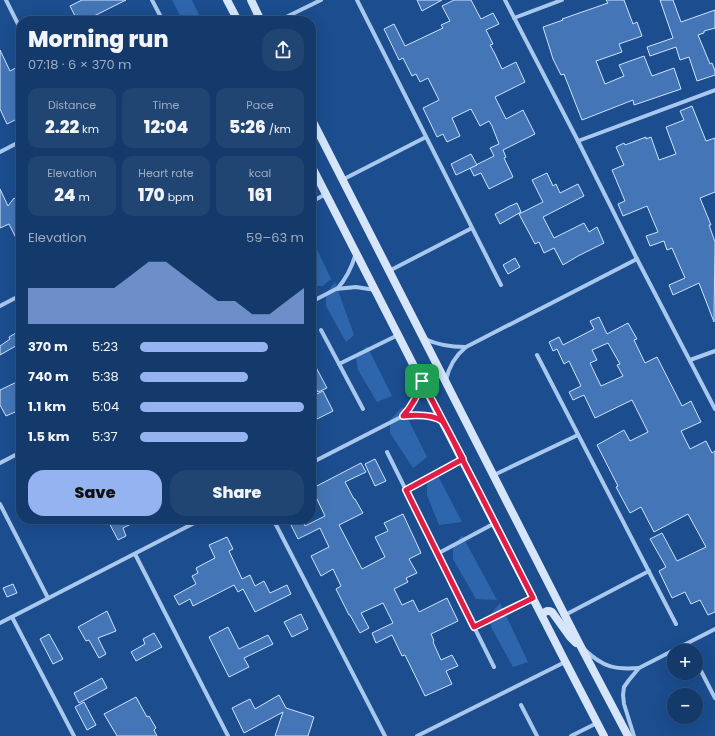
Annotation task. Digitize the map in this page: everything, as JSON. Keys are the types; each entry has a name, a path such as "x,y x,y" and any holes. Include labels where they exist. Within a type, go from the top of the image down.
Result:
{"main road":[{"path":"227,0 235,16"},
{"path":"251,0 259,16"},
{"path":"316,128 388,271 628,736"},
{"path":"316,175 604,736"},
{"path":"542,615 544,612 552,612 570,637 580,645"}],"street":[{"path":"6,0 16,20"},
{"path":"152,0 160,16"},
{"path":"288,16 321,0"},
{"path":"357,0 501,285"},
{"path":"505,0 578,141 636,259 715,409"},
{"path":"514,18 562,0"},
{"path":"578,141 715,90"},
{"path":"342,180 426,137"},
{"path":"0,152 16,144"},
{"path":"316,199 326,194"},
{"path":"388,271 472,228"},
{"path":"316,299 336,289 343,281 349,272 356,253"},
{"path":"445,381 450,366 460,352 466,347 636,259"},
{"path":"336,289 356,287 376,291"},
{"path":"0,306 16,298"},
{"path":"321,330 363,409"},
{"path":"339,364 398,335"},
{"path":"423,338 433,343 454,347 466,347"},
{"path":"690,360 715,351"},
{"path":"537,355 676,624"},
{"path":"316,460 403,416 415,400 422,381"},
{"path":"403,416 424,416 443,422"},
{"path":"494,475 578,435"},
{"path":"387,452 494,666"},
{"path":"0,463 16,455"},
{"path":"406,490 463,459"},
{"path":"0,504 48,598"},
{"path":"437,554 495,523"},
{"path":"0,623 192,524"},
{"path":"276,524 385,736"},
{"path":"135,554 228,736"},
{"path":"565,615 649,571"},
{"path":"474,627 533,598"},
{"path":"12,617 74,736"},
{"path":"634,736 625,709 623,695 624,687 633,674 639,668 715,629"},
{"path":"580,645 598,661 607,665 617,668 639,668"},
{"path":"417,736 565,662"},
{"path":"703,675 715,698"},
{"path":"521,705 537,736"},
{"path":"571,736 598,723"}],"shaded area":[{"path":"172,0 192,0 200,16 180,16"},
{"path":"316,248 331,279 323,286 316,286"},
{"path":"335,282 354,335 346,342 326,306 326,294"},
{"path":"367,346 392,396 377,402 358,370 356,358"},
{"path":"402,407 427,457 413,468 390,433 390,420"},
{"path":"436,472 462,522 439,525 427,495 427,484"},
{"path":"462,535 497,600 476,599 453,559 453,547"},
{"path":"500,603 528,662 513,667 491,627 490,615"}],"building":[{"path":"82,0 126,0 94,16 75,16 70,6"},
{"path":"417,0 442,0 422,11"},
{"path":"454,0 471,0 481,19 493,13 499,24 486,30 493,44 490,45 502,69 516,62 525,82 495,97 506,119 523,110 535,134 503,150 506,157 504,158 513,177 489,189 481,173 474,176 470,168 494,156 490,148 499,144 489,121 480,126 471,109 452,118 460,136 447,142 443,134 437,137 423,108 439,100 428,78 420,82 416,74 412,76 403,58 399,60 384,29 394,24 405,46 443,28 441,25 450,21 442,6"},
{"path":"606,0 624,0 633,24 637,22 642,36 619,44 622,52 596,61 605,84 624,76 619,65 644,56 652,76 674,68 681,89 634,105 633,100 582,120 564,74 561,75 553,59 543,27 608,3"},
{"path":"660,0 673,0 681,22 715,10 715,28 704,31 704,33 698,35 710,64 712,63 715,75 697,81 689,57 680,60 676,47 650,56 647,47 673,38"},
{"path":"0,50 10,71 16,68 16,120 7,124 0,109"},
{"path":"692,106 706,141 715,138 715,192 700,198 711,225 709,225 715,242 714,322 699,283 673,295 669,285 685,278 672,248 667,250 664,241 650,246 646,236 658,232 647,206 623,216 618,204 625,201 612,170 624,165 616,147 624,143 625,145 646,137 646,139 651,137 659,160 676,154 666,127 684,120 680,111"},
{"path":"471,154 477,165 456,175 451,164"},
{"path":"547,173 553,186 556,184 560,193 578,184 584,196 543,217 554,238 584,223 589,232 597,227 604,243 563,265 554,248 544,253 539,242 535,244 519,214 543,202 532,180"},
{"path":"0,189 8,206 14,198 16,199 16,238 9,224 0,228"},
{"path":"517,203 521,212 500,224 495,214"},
{"path":"515,258 520,267 508,274 503,265"},
{"path":"599,317 607,334 628,323 637,339 634,340 645,363 657,357 682,406 691,401 701,422 681,431 690,449 706,441 712,453 715,451 715,612 708,615 700,600 691,604 685,592 672,598 659,571 666,567 650,539 662,533 677,561 706,547 688,514 654,532 641,507 630,513 616,487 618,486 597,445 624,430 630,441 648,432 632,400 595,418 584,395 573,400 569,392 581,386 569,361 564,364 557,349 553,351 549,342 559,337 563,345 594,329 590,321","holes":["608,343 620,364 617,365 623,376 601,386 590,363 597,360 592,350"]},
{"path":"16,333 16,346 0,355 0,346 10,339 9,337"},
{"path":"316,367 327,388 318,392 316,388"},
{"path":"16,382 16,414 15,412 6,416 0,405 0,390"},
{"path":"323,391 333,411 316,420 316,394"},
{"path":"375,459 386,481 375,486 365,464"},
{"path":"361,463 366,472 345,482 363,513 339,525 362,569 385,557 375,537 388,531 384,523 403,514 421,553 409,559 417,573 406,578 408,582 394,589 402,605 413,600 419,612 447,598 458,621 431,634 441,660 452,655 458,666 446,671 452,684 425,696 405,655 402,656 392,635 376,643 372,633 393,623 383,603 361,613 369,628 360,633 336,589 341,586 333,569 321,576 311,556 329,547 320,528 298,539 290,524 304,524 305,526 309,524 316,524 316,520 325,516 316,497 316,486"},
{"path":"110,524 131,524 123,528 126,536 118,540"},
{"path":"227,537 233,549 229,551 242,579 250,575 255,586 264,581 270,593 287,585 291,594 255,612 243,589 238,592 234,585 193,606 190,599 179,605 174,596 196,584 192,576 198,573 196,568 215,558 209,545"},
{"path":"13,584 17,593 7,597 3,588"},
{"path":"107,611 116,631 98,638 106,654 99,658 89,640 86,641 78,627"},
{"path":"301,614 308,629 292,637 284,622"},
{"path":"228,627 239,649 268,635 273,644 244,658 249,667 229,677 209,637"},
{"path":"154,633 162,647 136,661 131,652 145,644 143,639"},
{"path":"49,634 63,659 53,664 40,639"},
{"path":"102,678 107,688 79,703 74,693"},
{"path":"279,695 286,708 314,717 308,736 275,736 283,712 244,733 232,708 250,699 255,709"},
{"path":"136,697 147,717 149,716 156,728 154,730 157,736 117,736 104,714"},
{"path":"84,702 96,725 87,730 75,707"}],"route":[{"path":"422,381 415,400 403,416 424,416 443,422 463,459 533,598 474,627 406,490 463,459 422,381"}]}
